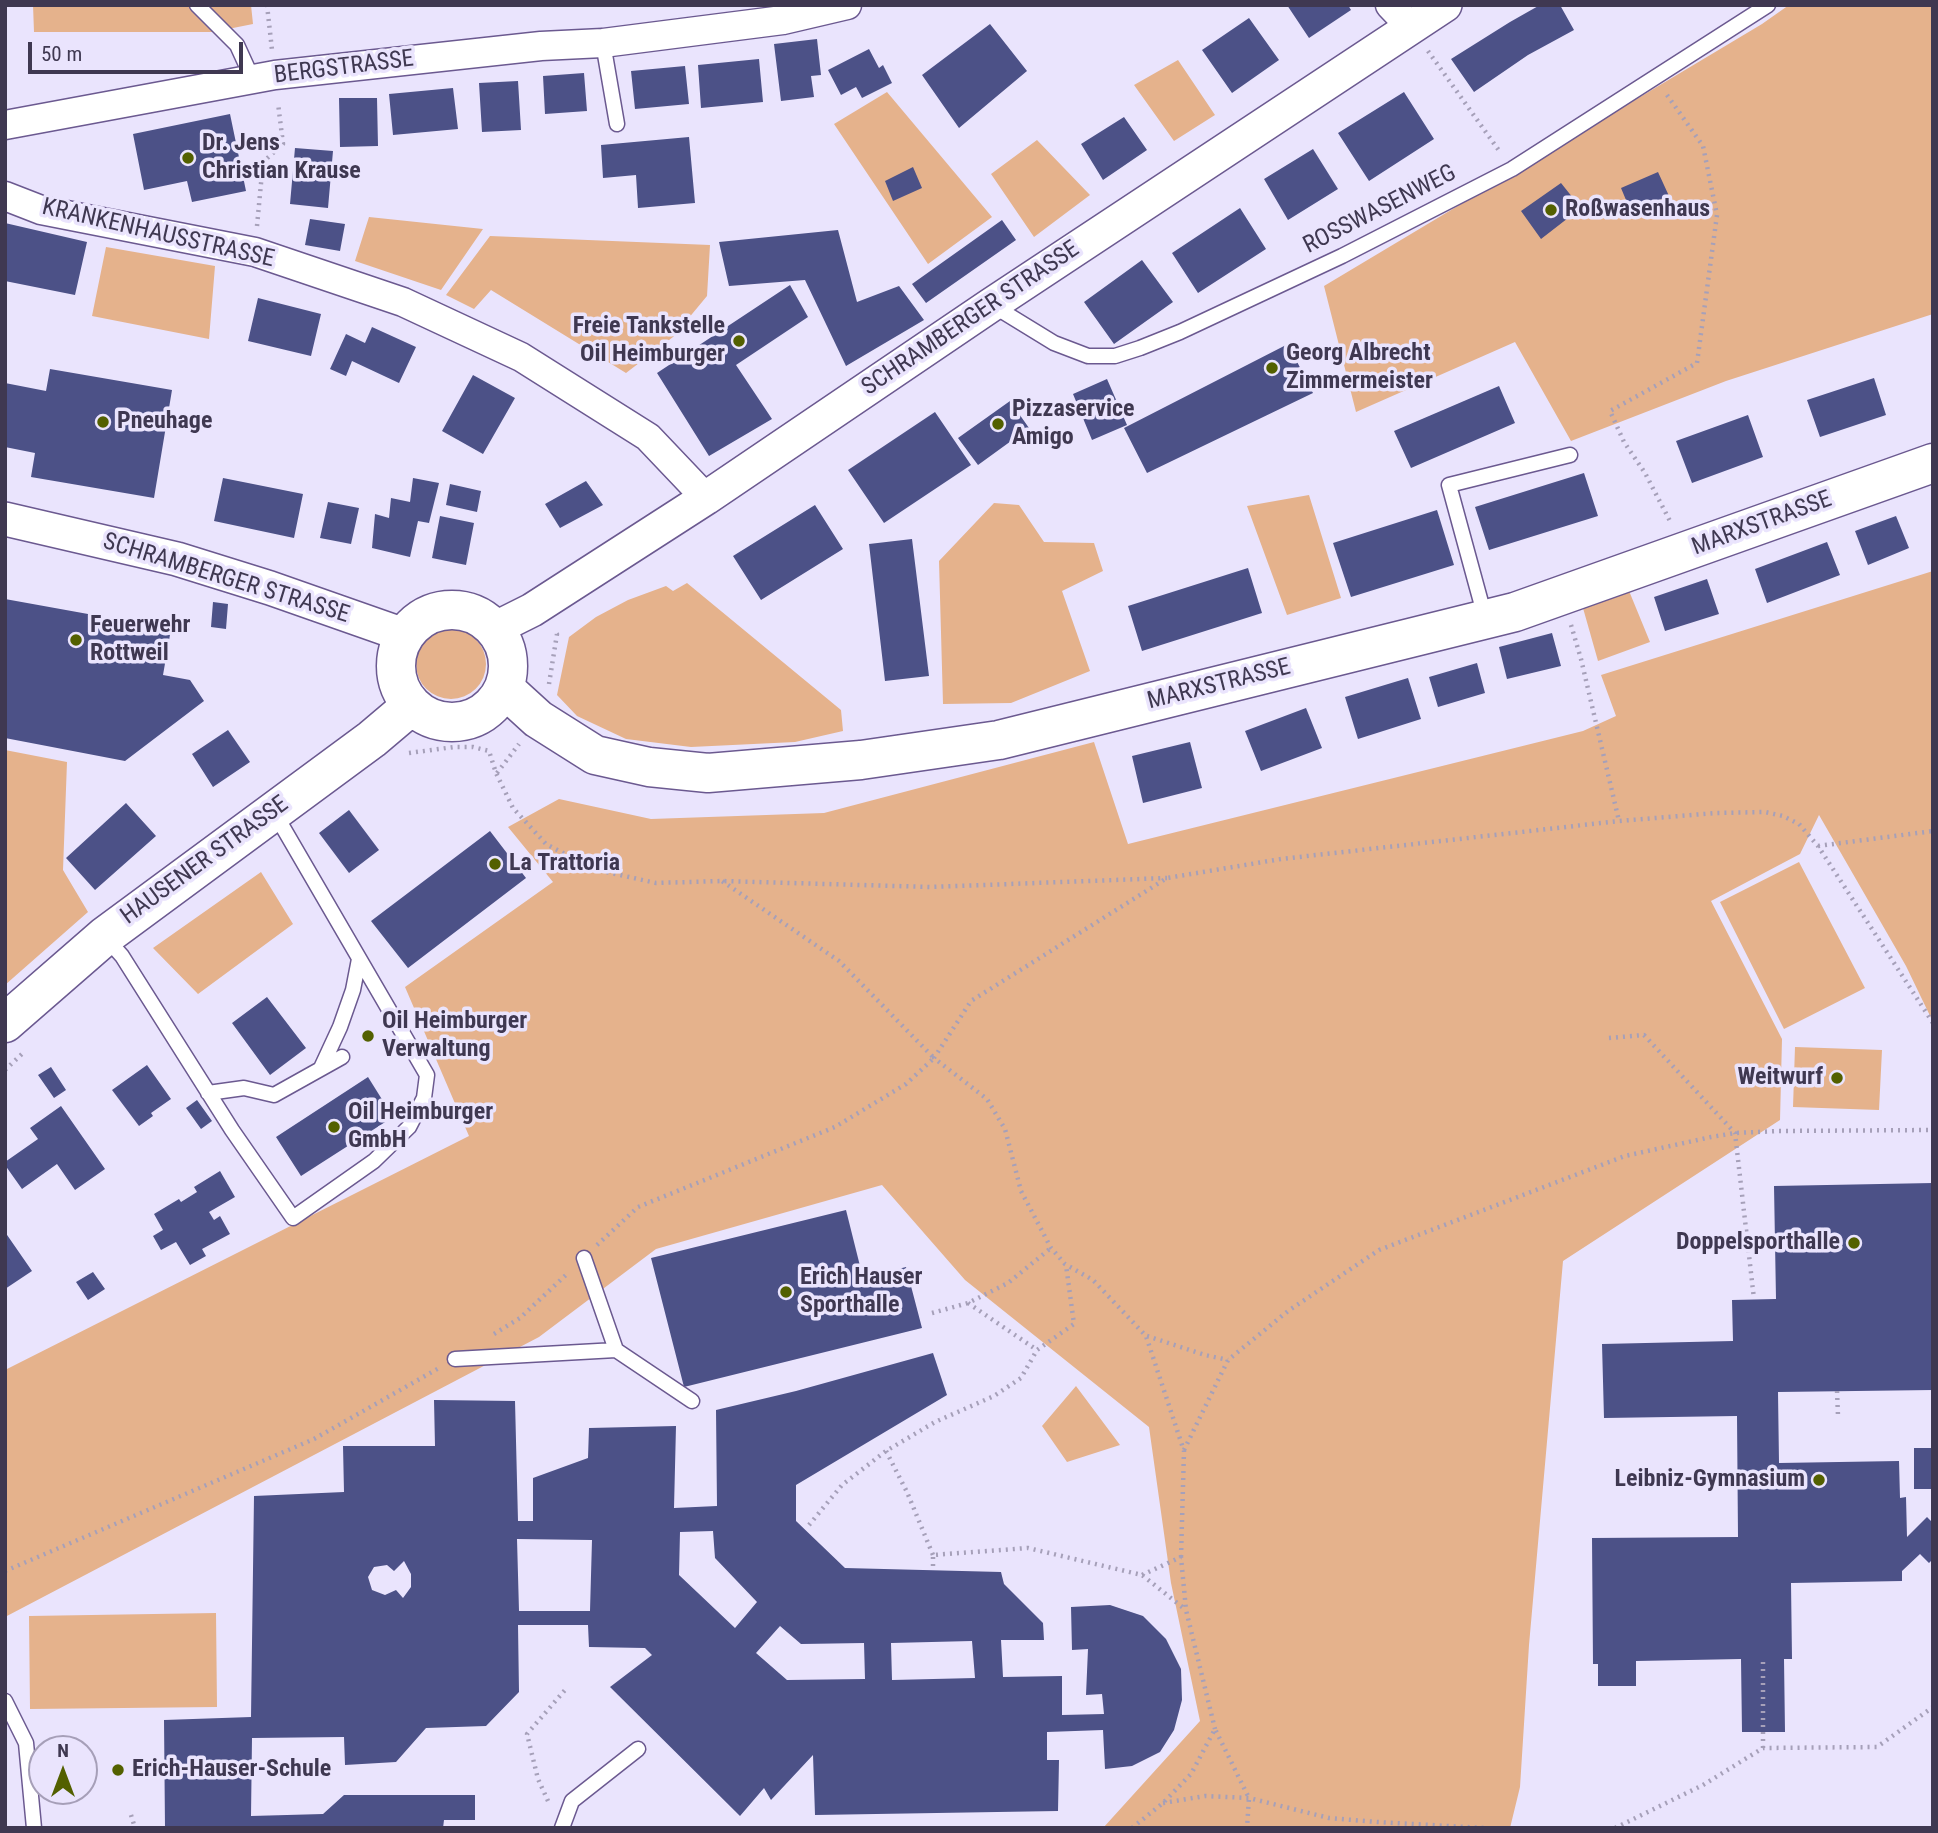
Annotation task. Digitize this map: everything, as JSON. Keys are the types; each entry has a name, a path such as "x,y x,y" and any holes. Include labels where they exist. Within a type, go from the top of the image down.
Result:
{"main road":[{"name":"MARXSTRASSE","path":"504,688 538,719 595,755 649,767 708,773 861,760 999,740 1515,612 1933,463"},
{"path":"448,610 465,611 481,618 494,629 503,642 508,657 504,688 496,702 484,713 470,720 454,723 439,722 423,716 411,706 400,691 395,672 396,652 404,635 416,622 431,614 448,610"},
{"name":"HAUSENER STRASSE","path":"5,1023 105,936 372,739 411,706"}],"street":[{"name":"BERGSTRASSE","path":"5,125 264,78 541,46 603,43 783,20 847,5"},
{"name":"SCHRAMBERGER STRASSE","path":"494,629 532,610 706,498 991,305 1400,16 1445,5"},
{"name":"KRANKENHAUSSTRASSE","path":"5,196 41,210 255,252 403,302 521,358 648,437 706,498"},
{"name":"SCHRAMBERGER STRASSE","path":"5,519 177,559 404,635"}],"lane":[{"path":"197,5 237,45 264,78"},
{"name":"ROSSWASENWEG","path":"991,305 1054,343 1088,356 1115,356 1140,348 1342,256 1512,169 1768,5"},
{"path":"603,43 617,124"},
{"path":"1486,619 1449,485 1570,454"},
{"path":"105,936 122,956 232,1130 293,1218 374,1161 409,1127 424,1098 427,1074 274,811"},
{"path":"321,1068 353,990 359,959"},
{"path":"208,1093 244,1088 274,1095 342,1057"},
{"path":"584,1258 616,1350 692,1401"},
{"path":"455,1359 616,1350"},
{"path":"5,1700 26,1743 34,1828"},
{"path":"562,1828 572,1801 638,1749"}],"path":[{"path":"260,202 262,162 282,144 264,78 267,5"},
{"path":"1400,16 1512,169"},
{"path":"1658,77 1665,93 1703,146 1717,215 1697,363 1611,411 1624,442 1645,473 1687,551"},
{"path":"1581,659 1619,821"},
{"path":"406,754 454,747 489,751 513,808 545,844 593,869 656,883 722,881 931,887 1167,878 1281,859 1619,821 1765,812 1783,816 1799,824 1818,846 1933,1023"},
{"path":"1818,846 1933,831"},
{"path":"5,1571 314,1439 455,1359 520,1318 638,1207 835,1127 906,1084 934,1058 971,1001 1167,878"},
{"path":"722,881 839,961 934,1058 987,1099 1005,1129 1021,1191 1051,1248 1065,1264 1093,1280 1146,1336 1184,1451 1181,1557 1186,1610 1215,1729 1249,1798 1247,1828"},
{"path":"1609,1038 1644,1035 1735,1133 1754,1300"},
{"path":"1184,1451 1228,1360 1288,1311 1379,1250 1625,1156 1735,1133 1933,1130"},
{"path":"932,1313 968,1303 1008,1283 1051,1248"},
{"path":"808,1525 842,1485 886,1451 935,1422 994,1396 1021,1378 1037,1350 1074,1324 1065,1264"},
{"path":"968,1303 1037,1350"},
{"path":"1146,1336 1228,1360"},
{"path":"1837,1391 1838,1416"},
{"path":"886,1451 907,1492 933,1555 933,1566"},
{"path":"933,1555 1028,1548 1142,1575 1186,1610"},
{"path":"1142,1575 1181,1557"},
{"path":"1763,1660 1763,1748"},
{"path":"549,1803 538,1779 527,1734 565,1690"},
{"path":"1615,1828 1703,1785 1763,1748 1877,1747 1933,1707"},
{"path":"1132,1828 1163,1803 1191,1774 1215,1729"},
{"path":"1163,1803 1205,1796 1249,1798 1329,1818 1484,1828"},
{"path":"131,1815 135,1828"}],"shaded area":[{"path":"33,5 251,5 253,24 213,32 34,32"},
{"path":"1789,5 1933,5 1933,314 1726,381 1571,441 1515,342 1356,412 1324,286 1762,24"},
{"path":"1178,60 1215,115 1174,141 1134,85"},
{"path":"887,92 992,217 928,264 834,124"},
{"path":"1037,140 1090,195 1034,237 991,174"},
{"path":"369,217 483,229 441,290 355,261"},
{"path":"490,236 710,245 707,296 673,337 626,373 491,290 474,309 446,295"},
{"path":"106,247 215,266 209,339 92,316"},
{"path":"1309,495 1341,598 1287,615 1247,506"},
{"path":"994,503 1019,505 1044,542 1094,543 1103,571 1062,591 1090,671 1011,703 943,704 939,561"},
{"path":"1933,571 1933,1022 1906,966 1819,815 1800,854 1711,901 1782,1039 1780,1120 1563,1261 1529,1645 1520,1787 1510,1828 1103,1828 1200,1721 1171,1583 1149,1427 965,1280 882,1185 656,1249 539,1337 5,1617 5,1370 469,1136 405,987 553,882 508,827 559,799 651,819 824,813 1094,742 1128,844 1583,731 1616,716 1601,675"},
{"path":"687,583 841,710 843,731 795,742 691,747 626,739 577,716 557,695 569,637 596,617 628,600 666,586 673,591"},
{"path":"1627,586 1650,642 1598,661 1581,601"},
{"path":"451,629 476,639 486,664 476,689 451,699 426,689 416,664 426,639"},
{"path":"5,750 67,762 63,870 88,912 5,985"},
{"path":"1799,862 1865,988 1784,1029 1720,902"},
{"path":"261,872 293,924 198,994 153,948"},
{"name":"Weitwurf","path":"1795,1047 1882,1050 1879,1110 1793,1107"},
{"path":"1076,1386 1120,1445 1067,1462 1042,1426"},
{"path":"216,1613 217,1707 30,1709 29,1616"}],"building":[{"path":"1287,5 1348,5 1351,10 1309,38"},
{"path":"1540,5 1560,5 1574,30 1528,55 1474,92 1451,59"},
{"path":"1249,18 1279,60 1232,93 1202,50"},
{"path":"990,24 1027,71 959,128 922,75"},
{"path":"817,39 821,75 811,76 814,97 781,101 774,44"},
{"path":"869,49 879,68 883,65 892,83 862,98 856,87 841,95 828,70"},
{"path":"759,59 763,102 701,108 698,65"},
{"path":"685,66 689,104 635,109 631,71"},
{"path":"584,73 587,111 545,114 543,76"},
{"path":"518,81 521,130 482,132 479,83"},
{"path":"453,88 458,129 393,135 389,94"},
{"path":"1404,92 1434,139 1369,181 1338,133"},
{"path":"339,98 377,98 378,146 340,147"},
{"name":"Dr. Jens Christian Krause","path":"230,114 246,191 192,202 187,181 144,190 133,134"},
{"path":"1124,117 1147,150 1103,180 1081,144"},
{"path":"689,137 695,203 638,208 636,175 603,178 601,145"},
{"path":"295,148 333,151 328,208 290,204"},
{"path":"1313,149 1338,189 1288,220 1264,179"},
{"path":"913,167 922,188 893,201 885,181"},
{"path":"1658,172 1669,196 1631,212 1621,188"},
{"name":"Roßwasenhaus","path":"1561,183 1581,208 1541,239 1521,211"},
{"path":"1240,208 1266,249 1198,293 1172,253"},
{"path":"310,219 345,224 340,251 305,245"},
{"path":"1002,220 1016,240 926,303 912,284"},
{"path":"5,223 87,242 75,295 5,281"},
{"path":"838,230 857,302 899,286 924,320 846,366 805,280 729,286 719,242"},
{"path":"1142,260 1173,302 1114,344 1084,302"},
{"path":"790,285 808,317 736,365 772,419 709,456 657,373"},
{"path":"258,298 321,314 311,356 248,341"},
{"path":"372,327 416,347 399,383 352,361 346,376 330,369 346,334 365,343"},
{"path":"1288,344 1313,393 1147,473 1124,428"},
{"name":"Pneuhage","path":"50,369 172,390 154,498 31,477 35,453 5,447 5,383 46,391"},
{"path":"473,375 515,398 483,454 442,431"},
{"path":"1874,378 1886,415 1820,437 1807,400"},
{"path":"1107,379 1127,425 1092,440 1073,394"},
{"path":"1499,386 1515,423 1411,468 1394,431"},
{"path":"1010,401 1029,428 978,465 958,438"},
{"path":"935,412 971,465 884,523 848,470"},
{"path":"1748,415 1763,457 1692,483 1676,441"},
{"path":"1584,473 1598,516 1489,550 1475,507"},
{"path":"223,478 303,494 294,538 214,521"},
{"path":"413,478 439,483 429,523 418,521 410,557 372,548 375,514 389,518 391,498 410,502"},
{"path":"586,481 603,505 560,528 545,504"},
{"path":"450,484 481,491 477,512 446,505"},
{"path":"328,502 359,508 351,544 320,538"},
{"path":"815,505 843,549 761,600 733,556"},
{"path":"1437,510 1454,565 1351,597 1333,543"},
{"path":"440,516 474,523 466,565 432,558"},
{"path":"1896,516 1909,548 1868,565 1855,531"},
{"path":"912,539 929,676 885,681 869,544"},
{"path":"1827,542 1840,575 1767,603 1755,569"},
{"path":"1248,568 1262,613 1142,651 1128,606"},
{"path":"1707,579 1719,614 1665,631 1654,597"},
{"path":"5,599 171,629 163,675 190,680 204,701 125,761 5,738"},
{"path":"213,602 228,604 226,629 211,627"},
{"path":"1552,633 1561,666 1507,679 1499,647"},
{"path":"1477,663 1485,693 1438,707 1429,677"},
{"path":"1408,678 1421,719 1358,739 1345,697"},
{"path":"1306,708 1322,748 1261,771 1245,731"},
{"path":"228,730 250,762 213,787 192,754"},
{"path":"1190,742 1202,788 1143,803 1132,756"},
{"path":"126,803 156,836 95,890 66,858"},
{"path":"349,810 379,850 349,873 319,833"},
{"path":"490,831 526,878 408,968 371,921"},
{"path":"267,997 306,1048 270,1075 232,1023"},
{"path":"147,1065 171,1099 151,1113 153,1116 139,1126 112,1090"},
{"path":"51,1067 66,1090 54,1098 38,1075"},
{"name":"Oil Heimburger GmbH","path":"368,1077 393,1117 301,1176 276,1137"},
{"path":"197,1100 212,1121 201,1129 186,1108"},
{"path":"61,1106 105,1169 75,1190 57,1164 22,1189 5,1162 38,1139 30,1128"},
{"path":"220,1171 235,1197 209,1212 214,1220 220,1216 230,1234 202,1249 206,1256 190,1265 176,1242 161,1250 153,1236 163,1230 154,1214 197,1192 194,1187"},
{"name":"Leibniz-Gymnasium","path":"1933,1183 1933,1390 1778,1392 1779,1463 1899,1461 1900,1498 1906,1497 1907,1537 1927,1517 1933,1523 1933,1559 1929,1563 1920,1554 1902,1571 1902,1581 1791,1583 1792,1659 1784,1659 1785,1732 1742,1732 1741,1659 1636,1661 1636,1686 1598,1686 1598,1664 1593,1664 1592,1538 1738,1537 1737,1416 1604,1418 1602,1344 1733,1341 1732,1300 1776,1299 1774,1186"},
{"name":"Erich Hauser Sporthalle","path":"846,1210 863,1278 906,1267 922,1328 684,1387 651,1258"},
{"path":"5,1232 32,1271 5,1289"},
{"path":"93,1272 105,1289 88,1300 76,1282"},
{"path":"933,1353 947,1395 796,1485 796,1521 845,1568 1001,1572 1004,1584 1043,1623 1044,1640 1001,1640 1003,1677 1062,1676 1062,1715 1104,1714 1102,1694 1086,1695 1088,1649 1072,1650 1071,1607 1110,1605 1143,1616 1166,1639 1181,1669 1182,1700 1174,1730 1160,1752 1132,1766 1105,1769 1103,1730 1047,1732 1047,1760 1059,1760 1058,1811 815,1815 813,1755 771,1800 764,1788 740,1816 610,1687 652,1655 645,1648 589,1647 588,1625 518,1625 519,1692 486,1726 426,1728 396,1762 345,1765 344,1737 252,1738 251,1816 323,1814 344,1795 475,1795 475,1820 444,1820 443,1828 165,1828 164,1720 251,1717 254,1496 344,1492 343,1446 435,1446 434,1400 515,1401 518,1521 533,1521 533,1478 588,1458 589,1428 676,1426 674,1508 717,1506 716,1410","holes":["713,1531 715,1558 757,1602 735,1628 679,1575 680,1532","517,1539 592,1540 590,1611 519,1611","404,1561 411,1574 411,1587 403,1598 396,1590 385,1595 372,1590 368,1577 374,1567 387,1565 394,1571","780,1626 801,1644 864,1643 865,1679 787,1680 756,1653","972,1641 975,1678 892,1680 891,1643"]},
{"path":"1914,1448 1933,1448 1933,1489 1914,1489"}],"place":[{"name":"Dr. Jens Christian Krause","path":"188,158"},
{"name":"Roßwasenhaus","path":"1551,210"},
{"name":"Freie Tankstelle Oil Heimburger","path":"739,341"},
{"name":"Georg Albrecht Zimmermeister","path":"1272,368"},
{"name":"Pneuhage","path":"103,422"},
{"name":"Pizzaservice Amigo","path":"998,424"},
{"name":"Feuerwehr Rottweil","path":"76,640"},
{"name":"La Trattoria","path":"495,864"},
{"name":"Oil Heimburger Verwaltung","path":"368,1036"},
{"name":"Weitwurf","path":"1837,1078"},
{"name":"Oil Heimburger GmbH","path":"334,1127"},
{"name":"Doppelsporthalle","path":"1854,1243"},
{"name":"Erich Hauser Sporthalle","path":"786,1292"},
{"name":"Leibniz-Gymnasium","path":"1819,1480"},
{"name":"Erich-Hauser-Schule","path":"118,1770"}]}
